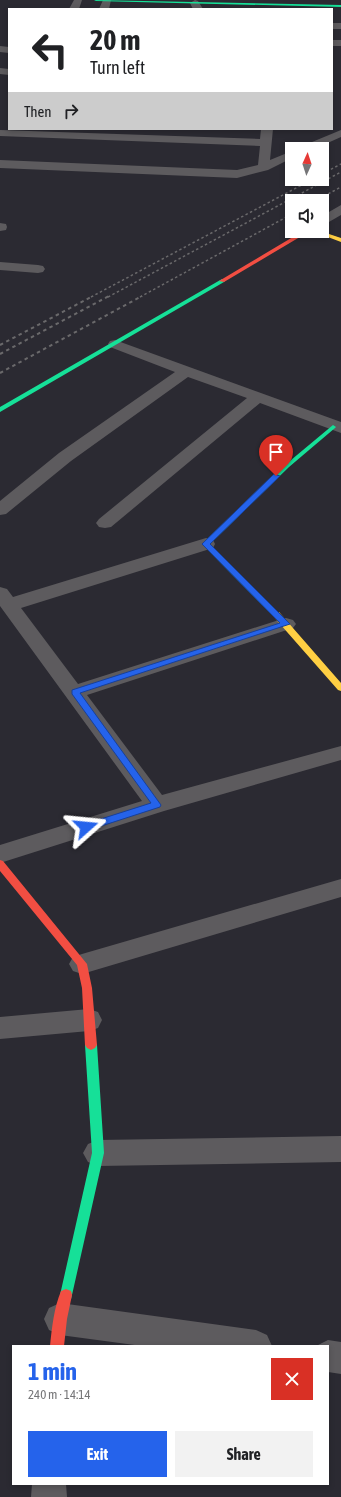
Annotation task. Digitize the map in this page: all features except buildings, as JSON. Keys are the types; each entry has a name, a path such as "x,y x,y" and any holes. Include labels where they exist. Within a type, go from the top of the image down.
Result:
{"street":[{"path":"96,0 196,6 261,2 341,6"},
{"path":"264,167 267,130"},
{"path":"0,133 265,142"},
{"path":"320,142 341,133"},
{"path":"0,164 228,175 245,173 264,167 285,157"},
{"path":"329,217 341,209"},
{"path":"329,236 341,240"},
{"path":"0,410 295,238"},
{"path":"0,266 38,269"},
{"path":"115,344 337,428"},
{"path":"0,510 65,457 186,371"},
{"path":"105,523 257,398"},
{"path":"157,805 75,692 4,599 206,544 287,466 337,428"},
{"path":"206,544 286,624 341,688"},
{"path":"75,692 286,624"},
{"path":"0,854 157,805 341,753"},
{"path":"0,864 82,964 87,988 98,1153 59,1332 242,1345"},
{"path":"82,964 341,888"},
{"path":"0,1028 89,1020"},
{"path":"98,1153 341,1149"},
{"path":"329,1356 341,1358"},
{"path":"49,1485 49,1497"}],"railway":[{"path":"329,170 341,164"},
{"path":"108,297 341,172"},
{"path":"91,297 300,186"},
{"path":"328,194 341,187"},
{"path":"140,297 285,218"},
{"path":"0,345 93,296"},
{"path":"0,354 109,296"},
{"path":"0,373 142,296"}],"traffic: fast":[{"path":"96,0 341,6"},
{"path":"0,410 222,281"},
{"path":"276,614 206,544 287,466 333,427"},
{"path":"66,1295 98,1153 91,1045"}],"traffic: slow":[{"path":"329,236 341,240"},
{"path":"276,614 341,688"}],"traffic: jam":[{"path":"222,281 295,238"},
{"path":"0,864 82,964 87,988 91,1045"},
{"path":"57,1345 60,1319 66,1295"}],"route":[{"path":"86,827 157,805 75,692 286,624 206,544 276,476"}]}
